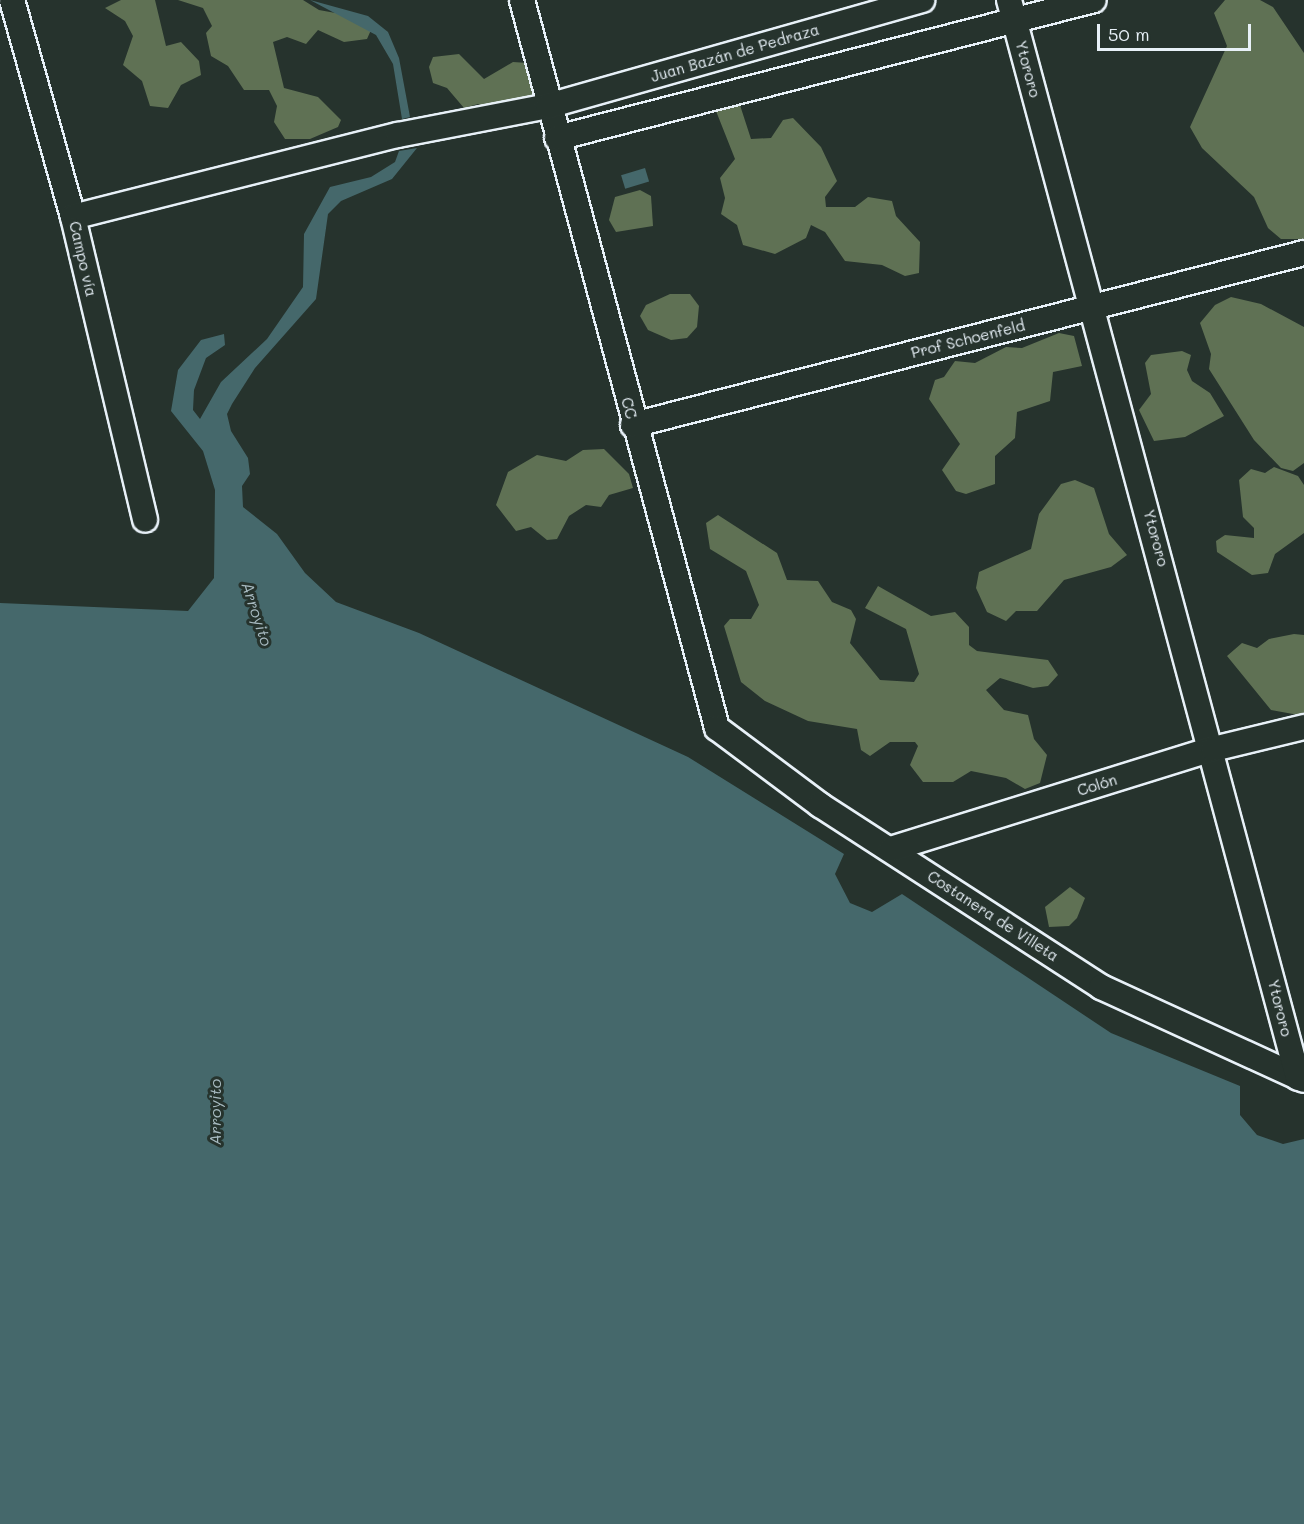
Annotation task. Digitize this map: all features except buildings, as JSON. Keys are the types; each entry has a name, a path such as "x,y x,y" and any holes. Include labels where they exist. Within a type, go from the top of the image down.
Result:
{"street":[{"name":"Campo vía","path":"12,0 73,217 145,520"},
{"name":"CC","path":"522,0 548,106 710,711"},
{"name":"Juan Bazán de Pedraza","path":"73,217 398,135 548,106 922,0"},
{"path":"557,138 1012,10 1094,0"},
{"name":"Ytororo","path":"1012,10 1214,749 1301,1079"},
{"name":"Prof Schoenfeld","path":"633,424 1304,253"},
{"name":"Costanera de Villeta","path":"710,711 717,728 751,758 1122,998 1301,1079"},
{"name":"Colón","path":"891,849 1214,749 1304,727"}],"green space":[{"path":"121,0 155,0 166,46 181,42 199,61 201,75 181,85 168,108 150,106 142,81 123,65 133,36 125,21 105,8"},
{"path":"178,0 303,0 319,10 352,16 371,30 367,39 344,42 318,30 306,44 287,37 273,42 284,88 318,97 341,120 338,127 310,139 285,139 274,122 277,106 269,90 244,90 228,66 211,56 206,33 212,26 203,8"},
{"path":"1225,0 1260,0 1273,7 1304,53 1304,239 1281,239 1268,228 1254,197 1202,148 1190,127 1227,46 1214,13"},
{"path":"459,54 484,79 513,62 528,63 540,91 497,112 478,104 464,108 447,88 433,83 429,67 433,57"},
{"path":"739,102 751,139 771,138 783,120 793,118 821,147 837,181 825,197 826,207 855,207 868,197 892,201 896,216 920,242 919,273 905,276 882,265 845,261 825,232 811,225 806,238 775,254 743,245 737,225 721,214 725,198 720,178 735,159 716,111 717,105"},
{"path":"640,190 651,196 653,226 616,232 609,220 615,197"},
{"path":"670,294 690,294 699,306 697,327 687,338 671,340 648,330 640,316 646,305"},
{"path":"1231,297 1261,304 1304,327 1304,463 1293,471 1281,468 1254,440 1209,369 1211,354 1200,323 1215,305"},
{"path":"1059,333 1074,336 1082,366 1053,372 1050,401 1017,412 1015,438 995,456 995,484 966,494 956,491 942,470 960,444 929,399 935,380 944,377 955,361 975,363 1006,347 1022,348"},
{"path":"1182,351 1191,355 1187,370 1192,381 1210,393 1224,416 1185,437 1154,441 1139,410 1151,394 1145,363 1151,355"},
{"path":"604,449 629,474 633,488 609,495 601,507 586,505 569,516 557,539 547,540 531,527 516,531 496,505 508,472 537,455 566,461 583,450"},
{"path":"1274,467 1298,476 1304,485 1304,533 1275,554 1268,573 1252,575 1217,552 1216,541 1225,535 1254,538 1254,528 1243,517 1239,480 1251,469 1265,473"},
{"path":"1075,480 1094,488 1109,534 1127,555 1111,567 1064,580 1037,611 1016,611 1006,621 987,612 976,588 979,572 1031,549 1039,514 1061,484"},
{"path":"718,515 777,553 787,580 818,581 832,602 851,610 856,619 850,643 880,680 914,682 919,674 906,629 865,608 878,586 931,616 955,612 969,627 969,645 977,651 1048,660 1058,675 1048,686 1033,688 1000,678 986,690 1004,710 1028,715 1034,739 1047,755 1040,783 1025,789 1006,778 971,771 953,782 923,782 910,765 918,746 915,742 890,742 870,756 861,750 857,729 808,721 765,701 741,682 724,626 730,619 751,619 759,605 746,571 710,549 706,523"},
{"path":"1294,634 1304,635 1304,716 1271,710 1227,656 1242,643 1257,648 1269,639"},
{"path":"1070,887 1085,898 1077,918 1069,926 1049,927 1045,907"}],"water":[{"path":"310,0 368,16 388,32 399,58 410,117 402,119 393,64 376,35"},
{"name":"Arroyito","path":"417,148 392,179 341,201 328,214 316,299 255,368 227,414 231,431 248,458 250,474 242,486 243,507 277,534 305,573 336,602 419,633 688,757 844,854 835,874 850,903 872,912 902,894 1111,1033 1240,1086 1240,1115 1257,1135 1283,1144 1304,1139 1304,1524 0,1524 0,603 188,611 214,578 215,490 203,451 171,411 178,370 201,340 224,334 225,345 206,358 194,390 193,410 200,419 221,382 267,339 303,287 304,234 330,187 371,177 395,162 399,151"},
{"path":"645,168 649,181 625,189 621,175"}]}
